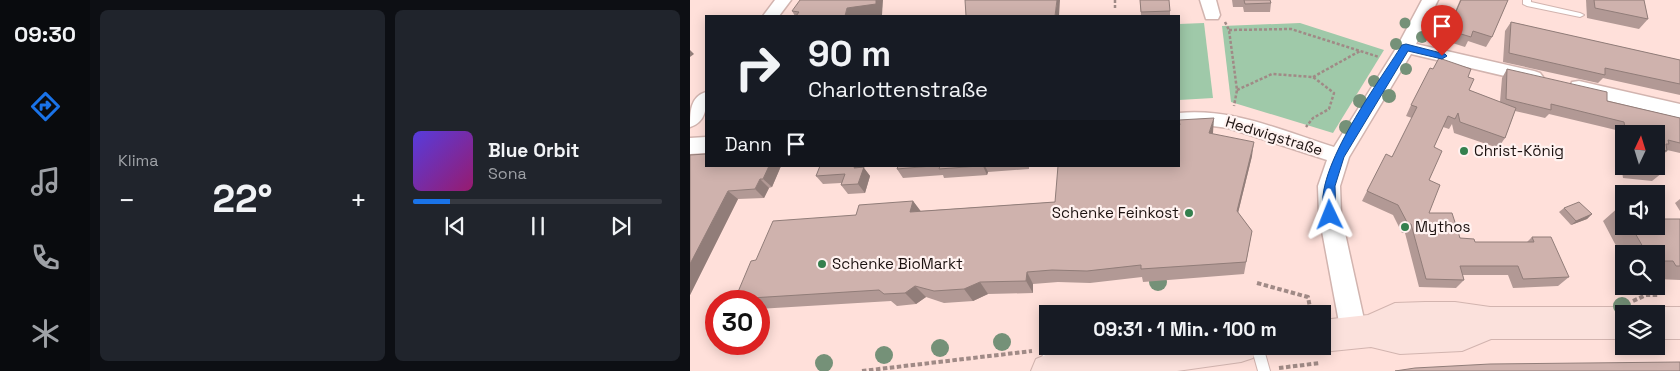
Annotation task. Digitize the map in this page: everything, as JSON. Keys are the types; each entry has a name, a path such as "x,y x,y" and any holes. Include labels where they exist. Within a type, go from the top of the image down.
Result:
{"main road":[{"path":"1665,323 1680,322"},
{"path":"1331,324 1363,332 1400,338 1462,335 1490,323 1615,323"},
{"path":"1048,366 1154,355"}],"street":[{"path":"772,15 784,0"},
{"path":"1363,332 1330,215 1329,186 1339,156 1401,55 1430,0"},
{"path":"1401,55 1548,80"},
{"path":"1566,84 1680,110"},
{"path":"690,120 705,100"},
{"name":"Hedwigstraße","path":"1180,120 1205,118 1229,121 1339,156"},
{"path":"690,146 705,145"}],"lane":[{"path":"1527,0 1527,4 1580,15"},
{"path":"1260,355 1264,371"}],"path":[{"path":"1115,0 1115,10"},
{"path":"1210,8 1227,24 1237,90 1229,121"},
{"path":"1228,30 1291,29 1360,51 1401,55"},
{"path":"1313,77 1360,51"},
{"path":"1237,90 1272,74 1313,77 1334,93 1329,109 1313,118 1306,127"},
{"path":"1257,283 1308,298 1311,305"},
{"path":"862,371 1048,366"}],"green space":[{"path":"1204,23 1213,98 1180,100 1180,24"},
{"path":"1300,23 1384,50 1333,133 1231,102 1222,26"}],"building":[{"path":"800,0 876,0 876,4 847,8 845,15 797,15 799,12 792,11"},
{"path":"965,0 1057,0 1055,15 966,15"},
{"path":"1140,0 1169,0 1170,11 1141,12"},
{"path":"1244,0 1270,0 1271,3 1245,4"},
{"path":"1461,0 1508,0 1492,37 1473,31 1471,37 1448,30"},
{"path":"1594,0 1644,0 1648,19 1595,8"},
{"path":"1511,22 1680,60 1680,84 1605,68 1605,75 1509,53"},
{"path":"1439,58 1471,69 1468,77 1474,79 1469,90 1516,108 1505,138 1460,122 1458,113 1455,119 1448,116 1434,147 1442,151 1429,180 1440,185 1429,213 1452,213 1460,238 1474,239 1475,242 1534,242 1532,237 1551,237 1569,277 1523,279 1518,266 1460,266 1464,280 1426,279 1411,224 1408,224 1398,205 1367,191 1386,154 1392,157 1417,107 1411,105 1430,68 1433,69"},
{"path":"1507,69 1607,92 1607,101 1680,118 1680,143 1668,140 1669,144 1666,144 1667,151 1665,151 1665,125 1624,125 1624,122 1551,104 1551,110 1506,99"},
{"path":"1214,118 1209,133 1254,142 1237,211 1252,231 1246,262 1141,269 1141,265 1087,271 1052,270 1027,272 1026,281 980,282 964,289 934,291 915,286 905,293 884,294 879,290 770,297 770,290 739,290 751,261 756,260 773,221 856,215 859,205 913,201 910,212 1055,202 1058,167 1180,167 1180,120"},
{"path":"705,154 705,167 769,167 763,179 760,179 755,189 728,191 690,264 690,155"},
{"path":"820,167 864,167 858,184 841,185 845,174 816,176"},
{"path":"898,167 920,167 897,169"},
{"path":"940,167 966,167 939,169"},
{"path":"1579,202 1592,214 1576,221 1564,208"},
{"path":"1665,219 1680,219 1680,266 1676,266 1673,261 1665,261 1665,245 1642,245 1636,235 1665,235"},
{"path":"1680,362 1680,371 1395,371 1415,368 1490,364"}],"place":[{"name":"Christ-König","path":"1464,151"},
{"name":"Schenke Feinkost","path":"1189,213"},
{"name":"Mythos","path":"1405,227"},
{"name":"Schenke BioMarkt","path":"822,264"}],"route":[{"path":"1330,215 1329,186 1339,156 1406,48 1442,56"}]}
